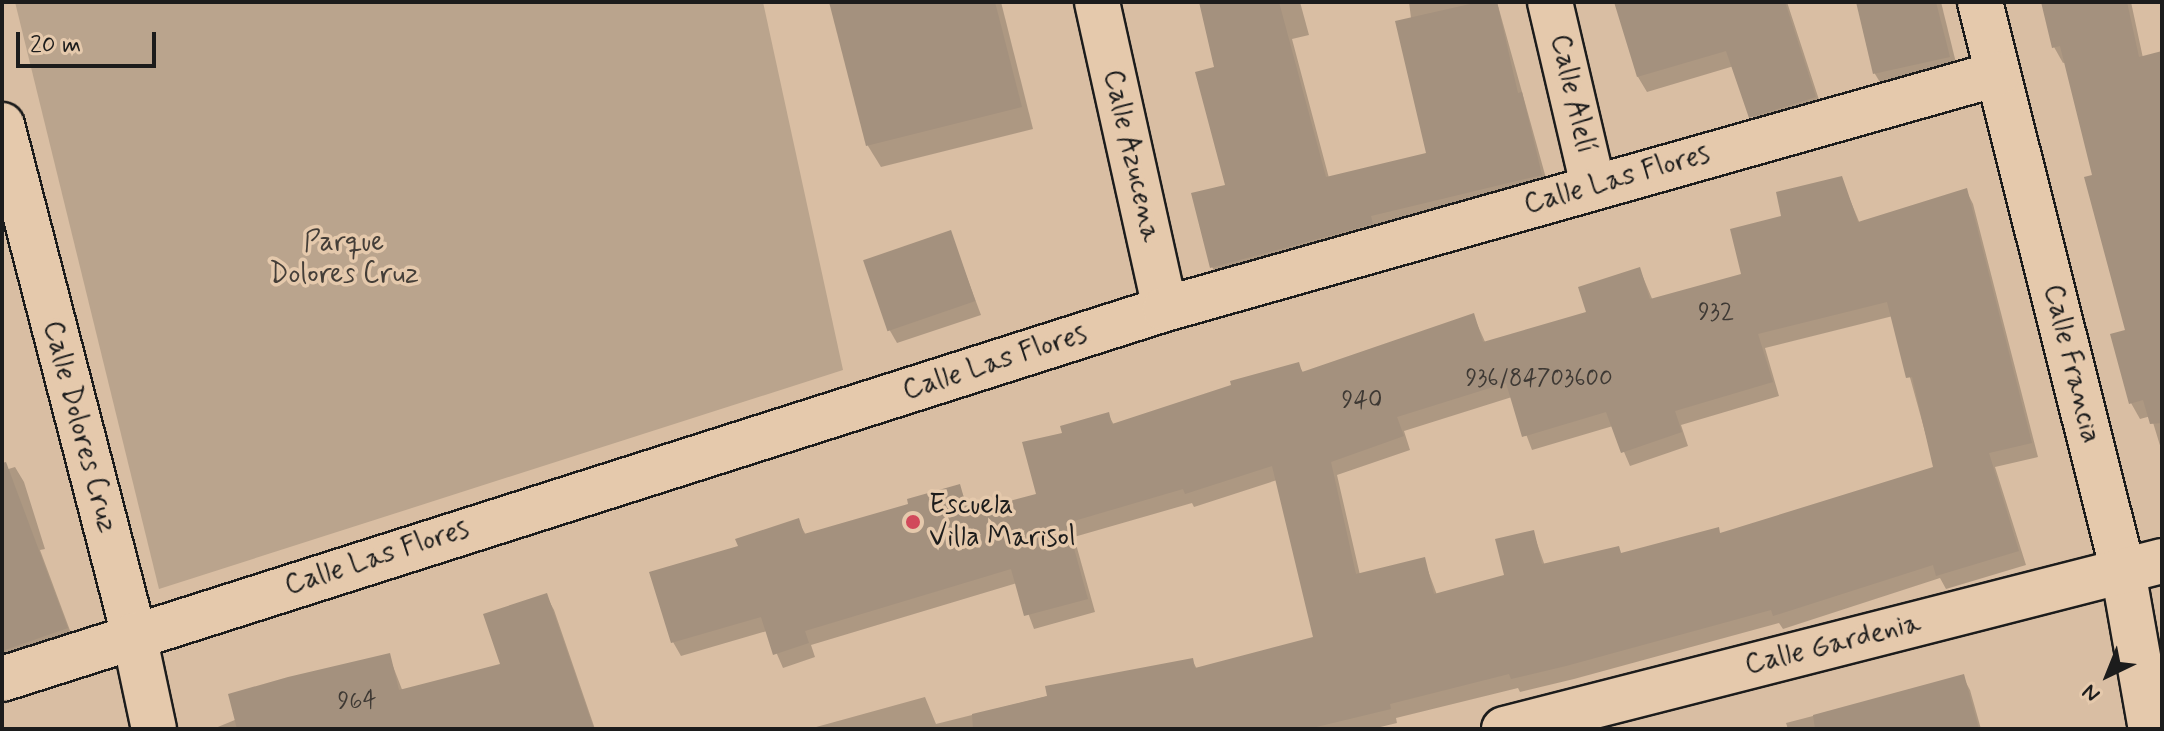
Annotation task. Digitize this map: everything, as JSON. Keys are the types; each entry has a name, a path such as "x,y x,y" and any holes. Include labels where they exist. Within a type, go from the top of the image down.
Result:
{"street":[{"name":"Calle Azucena","path":"1097,2 1165,309"},
{"name":"Calle Alelí","path":"1550,2 1593,186"},
{"name":"Calle Francia","path":"1980,2 1997,74 2143,566 2151,729"},
{"name":"Calle Las Flores","path":"2,679 1165,309 1997,74"},
{"name":"Calle Dolores Cruz","path":"2,125 11,207 134,635 154,729"},
{"name":"Calle Gardenia","path":"1504,729 2143,566"}],"green space":[{"name":"Parque Dolores Cruz","path":"15,2 763,2 843,370 159,589"}],"building":[{"path":"829,2 995,2 1022,107 866,146"},
{"path":"1199,2 1279,2 1326,177 1426,153 1395,21 1479,2 1497,2 1518,93 1522,92 1542,175 1371,216 1373,224 1210,268 1191,193 1225,185 1195,72 1214,67"},
{"path":"1614,2 1785,2 1816,97 1749,118 1726,51 1637,77"},
{"path":"1856,2 1936,2 1950,57 1873,74"},
{"path":"2041,2 2127,2 2139,57 2162,51 2162,423 2150,424 2143,400 2129,404 2110,334 2125,330 2084,177 2092,175 2060,46 2052,48"},
{"path":"1842,176 1858,222 1967,188 2032,443 1989,453 2019,551 1936,576 1933,565 1773,616 1771,610 1566,666 1511,679 1509,674 1390,704 1391,709 1308,729 973,729 972,714 1047,696 1045,686 1193,658 1195,668 1313,637 1272,466 1185,494 1183,489 1067,523 1088,599 1024,616 1011,569 805,631 809,643 773,655 761,617 671,643 649,572 738,546 735,539 799,518 804,534 908,504 907,499 960,484 968,512 1036,494 1022,442 1062,433 1060,426 1109,412 1112,424 1231,385 1230,381 1299,362 1302,372 1474,313 1483,342 1586,312 1578,287 1640,267 1650,299 1741,274 1730,229 1781,216 1776,192","holes":["1887,302 1906,378 1912,377 1933,467 1720,533 1719,527 1621,553 1619,546 1542,564 1534,530 1495,539 1504,575 1434,594 1425,557 1356,574 1331,462 1404,436 1397,417 1506,383 1522,437 1606,412 1621,453 1682,432 1675,411 1773,382 1758,334"]},
{"path":"951,230 975,301 887,331 863,260"},
{"path":"6,462 68,628 2,651 2,463"},
{"path":"547,593 594,729 237,729 228,694 288,677 390,653 399,690 500,664 483,614"},
{"path":"1964,674 1979,729 1815,729 1813,715"}],"place":[{"name":"Escuela Villa Marisol","path":"913,522"}]}
